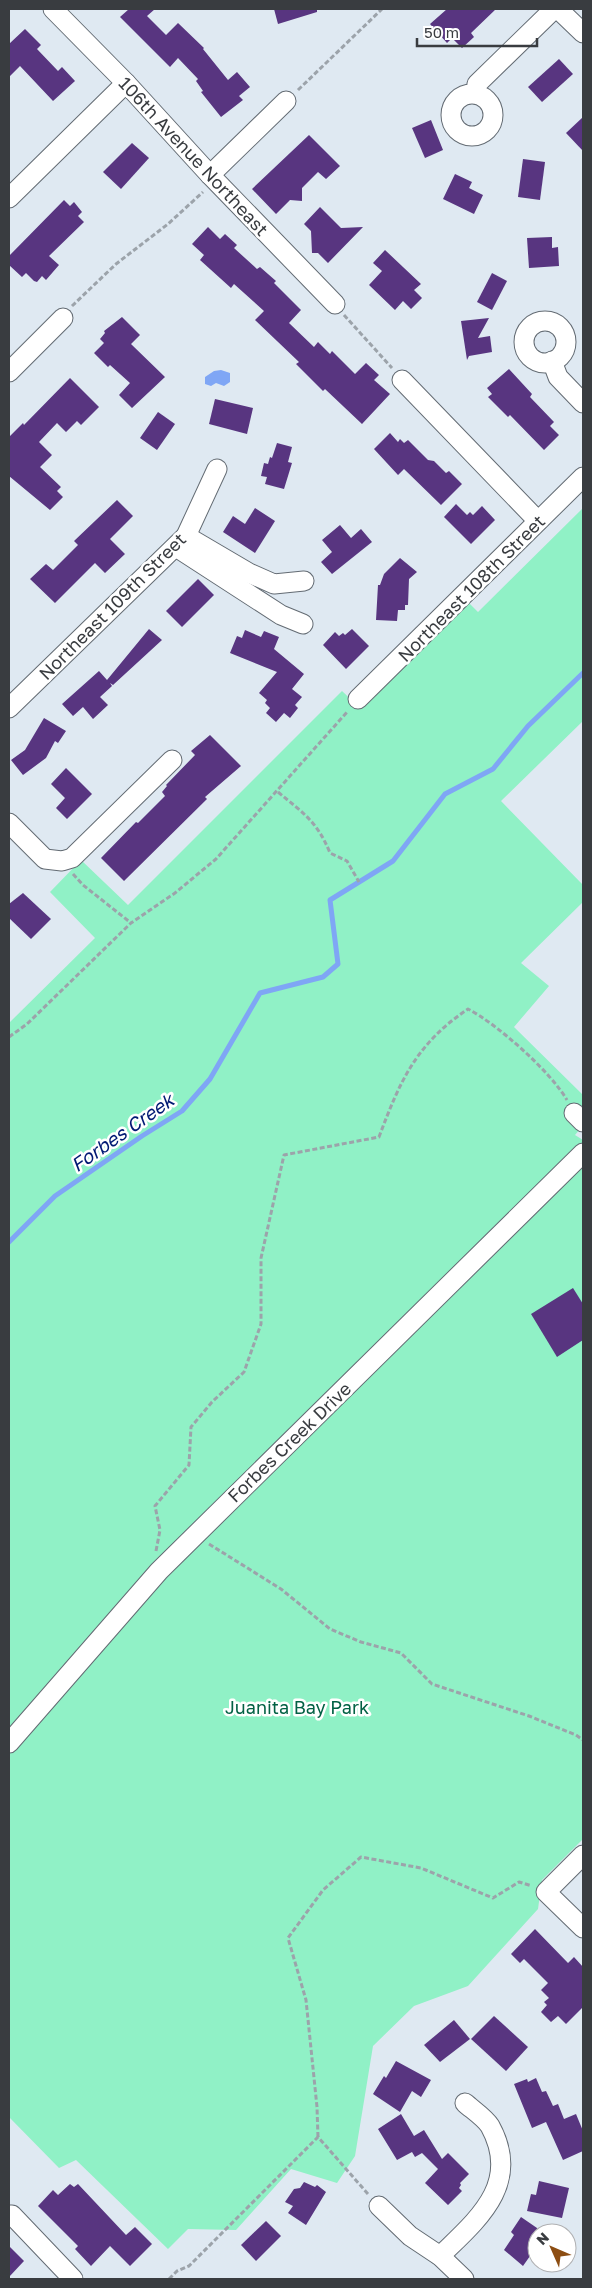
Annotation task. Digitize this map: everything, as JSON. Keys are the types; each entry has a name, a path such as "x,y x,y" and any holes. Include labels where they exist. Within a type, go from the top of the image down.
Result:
{"street":[{"name":"106th Avenue Northeast","path":"53,9 126,83 212,178 334,304"},
{"path":"476,94 477,84 554,9"},
{"path":"558,9 583,33"},
{"path":"9,198 126,83"},
{"path":"212,178 286,100"},
{"path":"9,372 63,318"},
{"path":"552,362 558,377 583,403"},
{"path":"402,380 538,521"},
{"name":"Northeast 109th Street","path":"9,708 181,542 217,469"},
{"name":"Northeast 108th Street","path":"358,699 583,477"},
{"path":"181,542 274,584 304,581"},
{"path":"181,542 281,615 303,624"},
{"path":"9,823 45,859 62,862 72,858 172,760"},
{"name":"Forbes Creek Drive","path":"9,1743 158,1571 583,1154"},
{"path":"583,1855 546,1892 583,1928"},
{"path":"440,2256 482,2216 496,2191 500,2172 500,2150 490,2125 465,2103"},
{"path":"379,2206 410,2236 440,2256 464,2279"},
{"path":"9,2215 12,2215 74,2279"}],"path":[{"path":"286,100 382,9"},
{"path":"63,318 73,305 116,264 168,224 212,178"},
{"path":"334,304 402,380"},
{"path":"9,1037 27,1024 131,923 175,893 216,859 278,792 358,699"},
{"path":"278,792 305,814 321,832 330,853 347,861 359,882"},
{"path":"62,862 83,885 131,923"},
{"path":"158,1571 156,1546 160,1530 154,1506 189,1465 192,1428 212,1402 244,1372 261,1324 261,1258 284,1155 379,1137 394,1097 411,1064 443,1025 468,1009 484,1017 553,1079 579,1118"},
{"path":"194,1535 281,1589 330,1629 361,1642 401,1653 432,1684 529,1716 576,1735 583,1740"},
{"path":"379,2206 318,2137 317,2107 306,2000 288,1938 323,1890 361,1857 421,1868 493,1898 519,1882 546,1892"},
{"path":"169,2279 177,2271 190,2266 318,2137"}],"green space":[{"name":"Juanita Bay Park","path":"583,508 583,721 501,801 583,885 583,902 521,963 549,986 514,1027 583,1095 583,1126 575,1135 583,1140 583,1839 542,1880 538,1909 468,1986 414,2006 373,2046 355,2156 337,2183 291,2169 236,2230 188,2229 168,2249 76,2160 59,2168 9,2117 9,1023 95,938 50,892 81,860 128,905 342,691 359,707 466,600 478,612"}],"water":[{"path":"221,370 230,373 230,382 224,386 216,383 211,386 205,384 205,377 214,371"}],"building":[{"path":"129,9 155,9 147,16 166,35 178,23 204,48 228,80 237,72 250,87 239,96 243,100 221,117 201,92 203,91 196,81 198,79 178,58 170,67 120,17"},
{"path":"274,9 317,9 317,12 278,24"},
{"path":"447,9 496,9 471,33 474,37 462,48 452,38 447,43 430,24"},
{"path":"25,29 41,45 37,49 58,71 62,67 75,81 53,101 20,66 9,77 9,44"},
{"path":"559,59 573,74 542,102 528,87"},
{"path":"583,117 583,151 566,133"},
{"path":"431,120 443,150 425,158 412,128"},
{"path":"309,135 340,166 326,179 318,172 302,188 302,201 290,200 276,214 252,189"},
{"path":"132,143 149,158 121,189 103,172"},
{"path":"523,159 545,162 540,200 518,197"},
{"path":"455,174 472,182 469,188 483,195 474,214 443,199"},
{"path":"64,200 70,206 74,202 82,212 78,216 84,222 49,256 59,265 46,280 42,276 37,282 34,281 26,273 22,277 9,265 9,256"},
{"path":"320,207 341,228 363,227 328,263 318,253 312,253 311,231 304,224"},
{"path":"208,227 220,239 225,234 237,245 234,248 257,269 260,267 276,281 274,283 301,310 289,323 314,347 318,342 330,354 332,351 355,374 366,363 379,375 374,380 390,394 362,424 325,389 323,391 296,364 299,362 255,320 264,311 234,284 231,288 200,260 204,255 192,244"},
{"path":"552,237 552,248 558,247 559,266 529,268 527,238"},
{"path":"385,250 421,284 414,290 422,298 411,309 403,301 395,310 369,285 382,271 373,263"},
{"path":"492,273 507,281 492,310 477,302"},
{"path":"122,317 140,335 131,344 165,377 132,408 119,395 130,383 110,365 108,367 94,353 104,343 100,339 105,333 104,331"},
{"path":"489,318 478,338 490,336 492,352 469,356 467,360 461,321"},
{"path":"509,369 532,394 530,397 554,422 550,426 559,435 544,450 510,415 508,417 488,397 492,394 487,388"},
{"path":"70,378 99,407 81,425 77,421 66,432 57,423 39,442 52,455 40,467 61,487 57,491 63,497 50,510 9,476 9,437 23,423 24,425"},
{"path":"215,399 253,408 247,434 209,424"},
{"path":"158,412 175,424 157,450 140,438"},
{"path":"390,433 398,442 400,439 404,443 408,440 428,460 434,461 446,473 449,471 462,484 441,505 404,469 398,475 374,449"},
{"path":"277,443 292,447 288,462 292,463 284,489 265,484 267,477 261,476 264,463 268,464 270,457 272,458"},
{"path":"117,500 133,516 110,539 125,554 105,573 95,563 55,603 30,579 46,564 53,570 78,545 74,541"},
{"path":"456,504 467,515 470,512 473,515 482,506 495,520 471,544 444,517"},
{"path":"255,508 275,521 255,553 223,532 233,516 245,524"},
{"path":"340,525 351,538 361,529 372,542 332,574 321,562 332,552 322,540"},
{"path":"400,558 417,572 409,579 408,605 405,605 405,610 398,610 397,621 376,620 378,585 380,585 384,574"},
{"path":"198,579 214,595 182,627 166,611"},
{"path":"149,629 162,640 113,685 110,683 112,686 100,697 108,705 93,719 83,707 73,716 62,704 99,671 107,680"},
{"path":"352,629 369,646 346,669 323,645 335,632 339,636 343,633 345,635"},
{"path":"245,630 261,637 264,631 279,637 274,649 304,674 292,689 302,697 295,705 298,708 290,718 284,713 276,722 266,713 270,708 265,703 267,700 259,693 277,672 230,653 237,636 242,638"},
{"path":"44,718 66,731 58,743 55,741 46,758 23,775 11,760 25,750"},
{"path":"210,735 241,766 205,797 207,799 124,881 101,858 136,822 138,823 165,796 162,792 166,785 195,755 191,751"},
{"path":"66,768 92,794 67,819 56,808 65,798 51,784"},
{"path":"23,893 51,919 31,939 9,918 9,904"},
{"path":"573,1288 583,1304 583,1340 557,1357 531,1314"},
{"path":"535,1929 568,1963 574,1957 583,1967 583,2007 566,2024 558,2016 551,2022 541,2012 547,2005 544,2002 549,1998 541,1990 548,1983 524,1959 520,1963 511,1954"},
{"path":"494,2016 528,2047 506,2071 471,2039"},
{"path":"454,2020 470,2039 440,2062 424,2045"},
{"path":"396,2061 431,2080 421,2097 412,2091 400,2112 373,2094 384,2076 386,2078"},
{"path":"536,2078 542,2092 546,2091 553,2106 558,2104 564,2119 576,2114 583,2131 583,2151 563,2160 546,2122 532,2128 514,2084 527,2079 528,2082"},
{"path":"401,2114 414,2136 424,2130 442,2159 448,2153 469,2174 460,2183 459,2188 462,2191 448,2205 425,2183 438,2169 422,2153 415,2157 412,2152 397,2160 378,2129"},
{"path":"539,2181 569,2188 562,2218 527,2211 531,2194 536,2195"},
{"path":"304,2182 315,2187 317,2185 326,2192 306,2225 288,2213 293,2206 285,2202 294,2189 300,2188"},
{"path":"70,2184 74,2187 78,2184 126,2235 135,2227 152,2244 130,2266 110,2246 91,2266 75,2249 78,2246 38,2206 53,2190 58,2195"},
{"path":"521,2217 530,2223 527,2223 527,2260 523,2266 504,2250 514,2235 511,2232"},
{"path":"266,2221 281,2236 256,2261 241,2245"},
{"path":"9,2246 24,2261 9,2277"}],"waterway":[{"name":"Forbes Creek","path":"9,1242 55,1196 182,1111 210,1079 260,993 323,977 338,964 330,900 393,861 445,794 493,769 528,726 583,673"}]}
